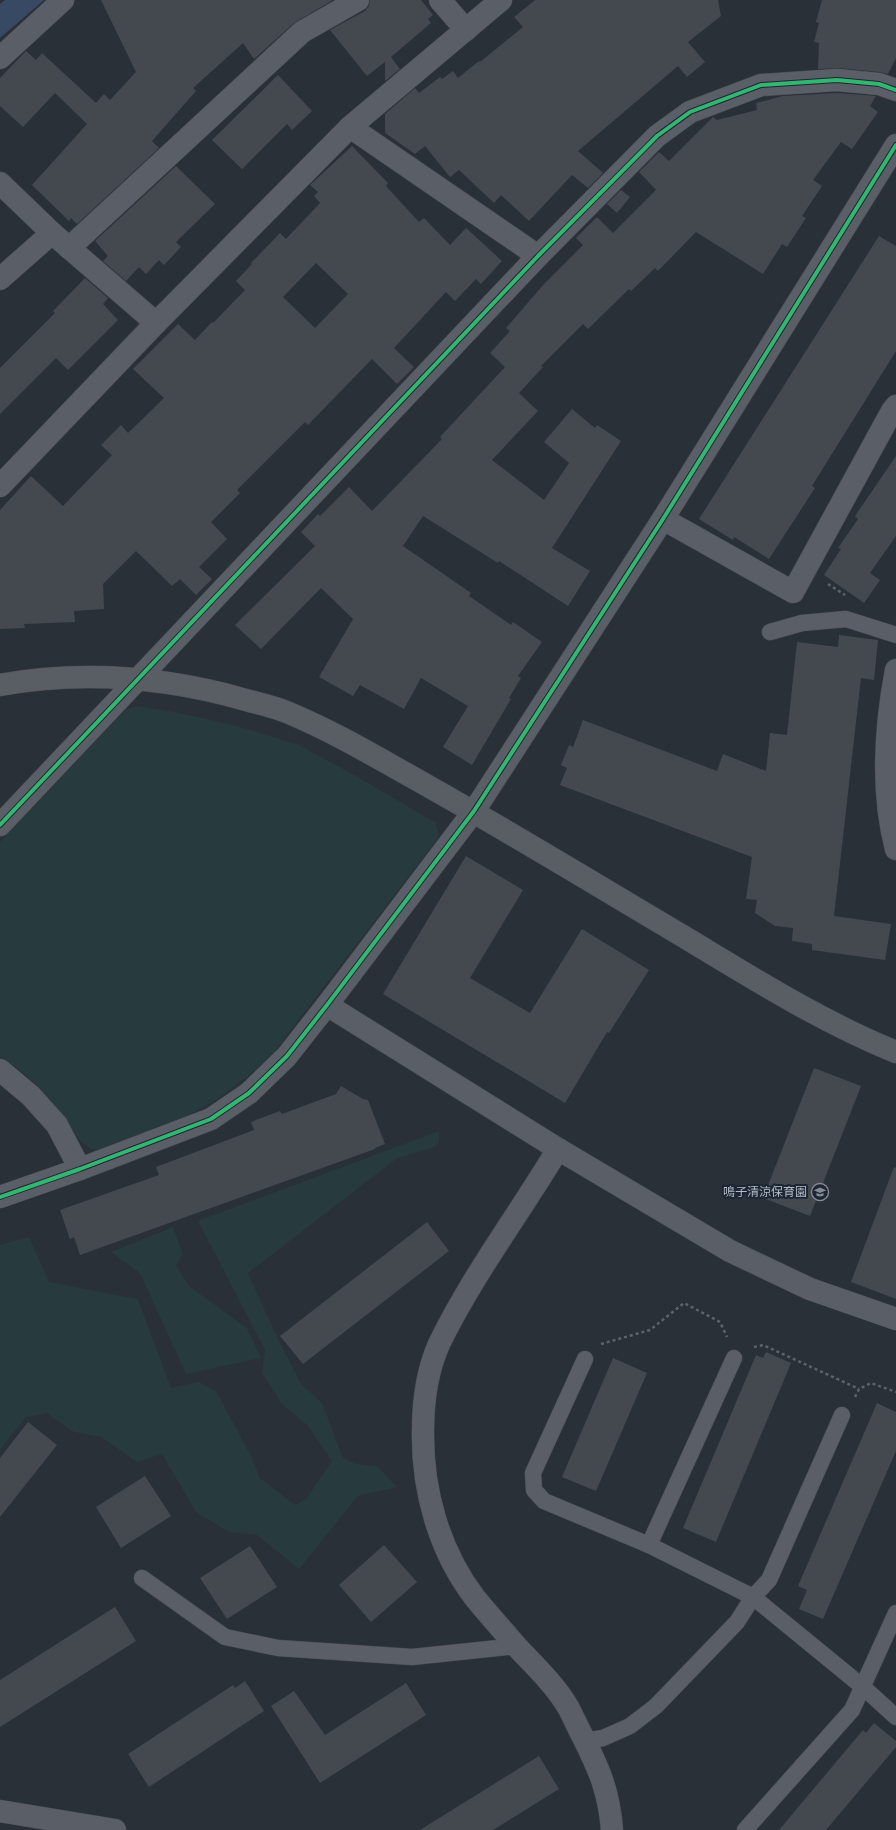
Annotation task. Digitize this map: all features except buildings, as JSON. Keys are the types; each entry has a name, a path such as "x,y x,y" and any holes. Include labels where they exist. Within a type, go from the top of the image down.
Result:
{"street":[{"path":"0,58 63,0"},
{"path":"69,248 302,32 358,0"},
{"path":"440,0 466,30"},
{"path":"0,486 156,323 350,127 501,0"},
{"path":"0,825 538,256 657,136 690,112 754,87 769,84 836,80 878,84 896,90"},
{"path":"350,127 538,256"},
{"path":"0,1197 80,1169 211,1119 249,1094 287,1056 327,1006 474,811 663,519 896,145"},
{"path":"0,183 52,233 156,323"},
{"path":"0,279 52,233"},
{"path":"663,519 793,592 896,406"},
{"path":"896,670 887,737 888,796 896,849"},
{"path":"0,685 53,677 103,676 140,678 217,692 287,712 354,744 474,811 783,996 870,1041 896,1052"},
{"path":"327,1006 558,1149 730,1251 810,1289 896,1319"},
{"path":"0,1070 31,1096 57,1125 80,1169"},
{"path":"558,1149 466,1295 439,1346 428,1379 423,1411 423,1452 427,1492 438,1529 453,1563 474,1597 544,1675 568,1707 601,1775 610,1810 612,1830"},
{"path":"0,1811 115,1830"}],"lane":[{"path":"770,632 802,623 846,620 896,635"},
{"path":"649,1545 734,1358"},
{"path":"585,1359 533,1473 534,1490 544,1501 649,1545 753,1597 863,1687 896,1717"},
{"path":"585,1741 603,1738 630,1726 656,1706 736,1622 753,1597 769,1580 842,1415"},
{"path":"142,1578 225,1637 278,1648 412,1657 517,1646"},
{"path":"745,1830 852,1710 896,1612"}],"path":[{"path":"842,1415 859,1389 871,1382 896,1392"}],"green space":[{"path":"136,706 175,712 237,726 299,745 356,776 436,823 439,837 274,1052 246,1078 216,1100 189,1115 95,1151 83,1143 56,1107 34,1083 18,1069 0,1057 0,842 125,710"},
{"path":"439,1131 439,1142 434,1147 396,1159 248,1273 275,1333 301,1384 322,1403 343,1458 356,1464 378,1467 397,1487 358,1496 299,1569 257,1535 229,1532 196,1512 162,1454 137,1462 101,1437 74,1432 47,1413 25,1418 0,1450 0,1245 29,1237 49,1282 138,1299 171,1388 199,1382 216,1391 251,1456 260,1478 295,1505 306,1499 332,1461 308,1426 281,1403 262,1373 265,1350 198,1221"},
{"path":"173,1227 183,1254 176,1266 189,1286 247,1328 261,1358 186,1374 140,1273 111,1252"}],"water":[{"path":"5,0 44,0 0,38 0,4"}],"cycle path":[{"path":"0,825 538,256 657,136 690,112 761,85 837,80 879,84 896,90"},
{"path":"0,1197 80,1169 211,1119 249,1093 287,1056 474,811 663,519 896,145"}],"place":[{"name":"鳴子清涼保育園","path":"820,1192"}]}
